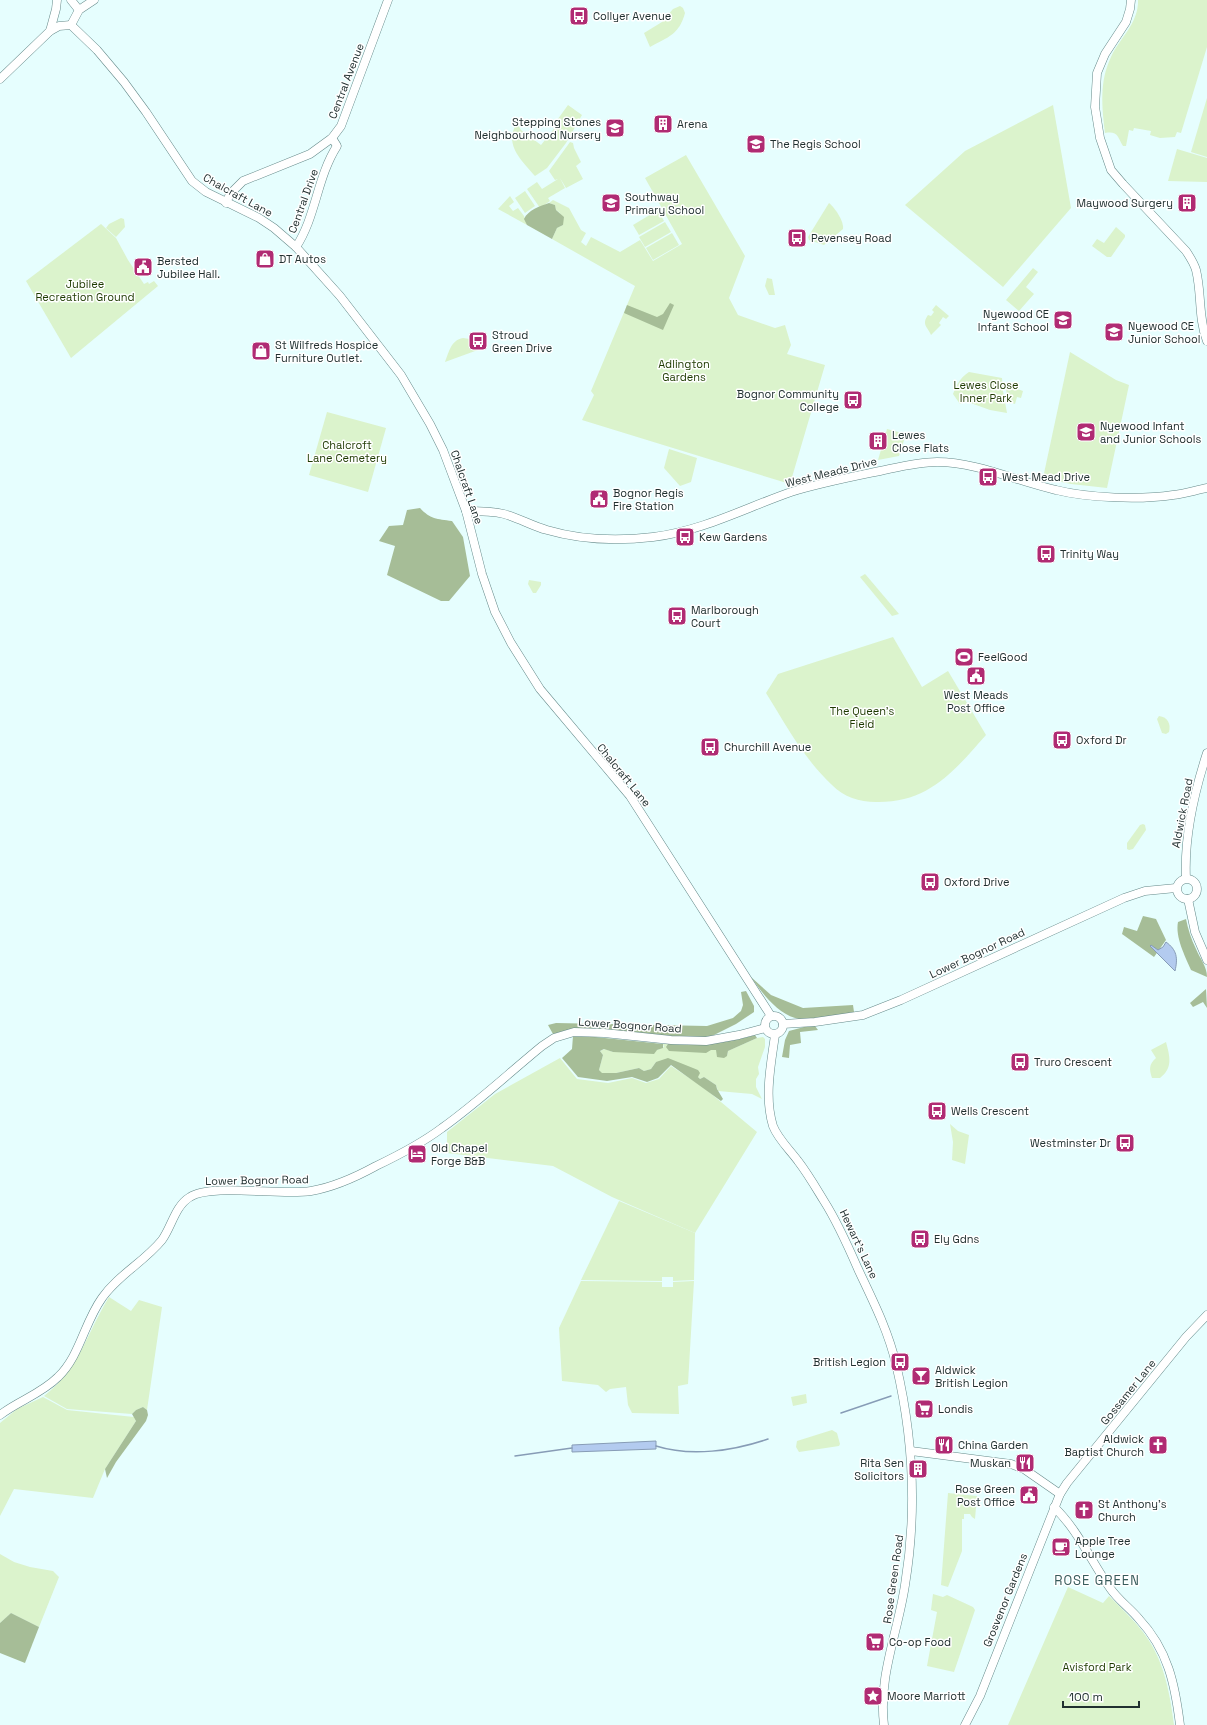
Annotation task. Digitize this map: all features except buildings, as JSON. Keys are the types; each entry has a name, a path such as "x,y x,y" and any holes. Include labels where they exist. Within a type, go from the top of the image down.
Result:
{"street":[{"path":"50,31 57,0"},
{"path":"71,0 79,10"},
{"path":"0,79 50,31 59,26 71,25 79,10 94,0"},
{"name":"Central Avenue","path":"226,203 230,194 242,181 305,156 328,154 332,138 341,126 347,113 388,0"},
{"path":"1131,0 1126,22 1105,54 1097,73 1095,107 1100,138 1111,170 1186,251 1192,261 1197,278 1201,319 1207,341"},
{"name":"Chalcraft Lane","path":"71,25 97,50 124,82 192,181 198,187 226,203 269,224 296,247 340,296 379,344 412,391 443,450 466,511 482,574 495,612 527,671 557,712 630,796 771,1016"},
{"name":"Central Drive","path":"296,247 303,234 328,154 337,146 332,138"},
{"name":"West Meads Drive","path":"466,511 487,511 504,514 546,530 584,537 622,538 654,536 690,530 812,486 859,475 939,462 976,467 1033,484 1072,493 1137,498 1174,495 1207,488"},
{"name":"Aldwick Road","path":"1186,878 1185,858 1188,832 1197,789 1207,753"},
{"path":"1186,878 1192,879 1197,887 1196,893 1188,899 1180,896 1176,888 1180,880 1186,878"},
{"name":"Lower Bognor Road","path":"783,1024 815,1022 863,1015 901,1000 1124,898 1145,891 1176,888"},
{"path":"1188,899 1195,932 1207,960"},
{"path":"771,1016 780,1018 783,1024 780,1032 775,1035 769,1033 765,1028 766,1020 771,1016"},
{"name":"Lower Bognor Road","path":"0,1415 16,1403 41,1391 58,1377 73,1355 100,1300 110,1287 161,1240 182,1203 190,1196 206,1191 292,1193 311,1191 360,1174 400,1154 443,1128 542,1046 564,1033 590,1032 647,1039 706,1041 735,1036 765,1028"},
{"name":"Hewart's Lane","path":"775,1035 769,1078 771,1118 774,1128 836,1218 887,1331 900,1382 911,1451"},
{"name":"Gossamer Lane","path":"1067,1483 1186,1337 1207,1315"},
{"path":"911,1451 1012,1464 1024,1469 1060,1494"},
{"name":"Rose Green Road","path":"884,1725 883,1709 886,1672 898,1623 910,1553 911,1451"},
{"name":"Grosvenor Gardens","path":"965,1725 980,1696 1054,1507 1067,1483"},
{"path":"1054,1507 1065,1518 1110,1588 1138,1618 1158,1644 1173,1680 1180,1725"}],"green space":[{"path":"1138,0 1207,0 1207,47 1181,133 1177,132 1175,137 1160,138 1150,135 1151,131 1134,128 1133,131 1129,130 1126,146 1123,146 1117,135 1105,133 1102,104 1103,85 1107,66 1114,50 1132,23"},
{"path":"680,6 683,8 685,13 680,26 667,38 650,47 644,33 662,22 673,9"},
{"path":"1207,98 1207,157 1191,152"},
{"path":"568,105 582,115 566,143 547,168 535,176 516,152 512,138 513,131 517,123 521,130 541,145 557,125 555,123"},
{"path":"1053,105 1071,208 1003,287 905,205 965,151"},
{"path":"570,142 573,143 581,162 576,166 583,179 566,188 560,178 565,188 548,198 550,201 540,208 527,189 537,182 542,189 558,179 555,180 549,171"},
{"path":"1177,149 1207,158 1207,182 1168,181"},
{"name":"Adlington Gardens","path":"686,155 745,256 729,298 738,315 775,328 785,325 791,345 787,354 825,365 790,484 582,420 594,395 591,391 635,286 552,239 557,228 563,225 560,213 556,210 555,205 549,203 553,200 569,208 581,230 586,233 581,242 586,246 591,237 620,252 640,240 653,261 682,244 645,178"},
{"path":"525,191 535,206 525,213 515,198"},
{"path":"510,196 514,202 509,206 513,211 518,208 524,216 527,225 498,209"},
{"path":"549,203 555,205 556,210 564,217 563,225 557,228 552,239 527,225 524,219 531,211"},
{"path":"829,203 839,215 843,229 824,245 809,240 808,237"},
{"path":"658,210 664,221 639,235 633,225"},
{"path":"121,218 124,219 125,227 116,237 106,228 109,224"},
{"path":"665,222 671,232 645,247 639,237"},
{"name":"Jubilee Recreation Ground","path":"101,224 116,238 144,284 148,282 149,284 154,281 158,286 71,358 26,281"},
{"path":"1116,227 1125,235 1125,237 1111,257 1107,257 1092,246 1097,239 1104,243"},
{"path":"672,233 679,245 653,260 646,248"},
{"path":"1033,268 1038,272 1026,287 1034,294 1019,311 1006,300"},
{"path":"767,278 772,279 775,295 769,295 765,286"},
{"path":"670,303 674,305 663,330 624,313 627,305 657,317 663,314"},
{"path":"936,305 949,316 946,319 943,317 939,323 941,325 931,335 925,321 928,315 931,316 934,312 932,310"},
{"path":"459,339 470,339 486,347 445,362 453,344"},
{"path":"1070,352 1116,380 1129,385 1107,488 1071,484 1043,478"},
{"name":"Lewes Close Inner Park","path":"969,372 1002,378 1007,413 990,410 965,401 960,404 953,394 959,382"},
{"path":"1006,385 1023,391 1021,398 1017,397 1015,404 1007,401"},
{"name":"Chalcroft Lane Cemetery","path":"327,412 386,428 368,492 309,475"},
{"path":"887,429 906,434 899,456 878,460"},
{"path":"669,449 697,458 691,482 680,486 664,468"},
{"path":"420,508 434,518 452,521 463,537 470,576 449,601 441,601 387,575 395,546 379,541 389,526 403,525 407,510"},
{"path":"865,574 899,614 892,616 860,577"},
{"path":"529,580 541,582 541,585 536,593 533,593 528,584"},
{"name":"The Queen's Field","path":"893,637 922,687 948,671 986,735 963,761 926,791 895,801 864,801 852,798 842,793 822,775 804,753 766,693 778,674"},
{"path":"1159,716 1167,719 1170,726 1169,732 1166,734 1162,733 1157,719"},
{"path":"1140,825 1145,825 1146,830 1133,849 1127,849 1127,843"},
{"path":"1143,916 1156,919 1166,940 1154,957 1122,934 1124,927 1137,931"},
{"path":"1186,919 1191,938 1205,966 1207,977 1191,970 1181,946 1177,928 1178,922"},
{"path":"751,977 771,995 803,1008 853,1005 854,1012 804,1020 791,1017 771,1002"},
{"path":"1206,989 1207,1008 1203,1002 1193,1007 1190,1003"},
{"path":"746,991 754,1006 754,1012 736,1024 710,1037 695,1038 571,1029 553,1034 548,1025 556,1023 707,1026 733,1018 741,1011 743,1005 741,992"},
{"path":"815,1026 818,1030 800,1032 801,1043 790,1045 789,1058 782,1057 785,1040 789,1031"},
{"path":"755,1035 757,1038 728,1051 727,1056 724,1058 717,1057 716,1050 711,1050 706,1053 669,1051 666,1047 668,1044 691,1045 722,1042"},
{"path":"573,1036 663,1044 663,1048 657,1050 654,1054 613,1052 604,1049 600,1051 603,1055 599,1070 602,1073 616,1073 639,1068 644,1071 651,1069 656,1062 668,1058 698,1070 700,1073 698,1077 700,1079 704,1077 716,1085 723,1099 721,1101 671,1065 658,1078 647,1082 632,1077 607,1081 578,1077 562,1058 572,1049"},
{"path":"763,1037 765,1039 765,1047 758,1067 759,1074 756,1079 756,1087 762,1099 752,1094 718,1091 716,1085 704,1077 700,1079 698,1077 698,1070 656,1062 651,1069 644,1071 639,1068 616,1073 601,1073 599,1070 603,1055 600,1051 605,1049 613,1052 657,1050 664,1047 663,1044 668,1044 667,1047 717,1050 727,1056 728,1051 757,1038"},
{"path":"1166,1042 1169,1053 1169,1066 1160,1078 1152,1078 1150,1067 1156,1058 1151,1050"},
{"path":"560,1058 577,1079 608,1083 632,1078 646,1083 659,1079 671,1066 703,1087 757,1132 695,1233 612,1197 553,1166 447,1153 447,1132 495,1094"},
{"path":"950,1124 958,1131 969,1135 965,1164 952,1160 953,1142"},
{"path":"619,1201 695,1233 694,1280 673,1281 673,1277 662,1277 662,1281 581,1280"},
{"path":"581,1281 662,1282 662,1287 673,1287 673,1282 694,1281 688,1384 678,1386 679,1414 632,1413 628,1405 626,1387 610,1389 606,1392 598,1385 562,1381 559,1328"},
{"path":"109,1297 131,1311 139,1300 162,1307 147,1410 143,1407 136,1410 132,1414 67,1409 44,1396 66,1374 74,1362"},
{"path":"806,1394 807,1403 793,1406 791,1397"},
{"path":"43,1397 67,1410 134,1417 136,1421 105,1469 93,1498 14,1489 0,1516 0,1423 17,1409"},
{"path":"143,1407 147,1410 148,1415 146,1421 116,1462 107,1478 105,1469 136,1421 132,1414 136,1410"},
{"path":"832,1430 837,1433 840,1444 839,1446 799,1452 796,1447 797,1441"},
{"path":"948,1493 977,1496 975,1519 970,1514 964,1514 964,1519 962,1519 962,1551 948,1587 941,1585"},
{"path":"0,1554 14,1562 30,1567 53,1571 59,1577 39,1627 11,1613 0,1623"},
{"name":"Avisford Park","path":"1068,1587 1103,1603 1109,1596 1143,1632 1156,1653 1165,1677 1174,1725 1008,1725"},
{"path":"933,1594 943,1597 947,1595 973,1607 975,1610 954,1672 927,1666 937,1612 931,1610"},
{"path":"11,1613 39,1627 25,1663 0,1653 0,1623"}],"water":[{"path":"1166,942 1170,945 1176,955 1175,971 1150,946 1151,945 1158,950 1163,947"},
{"path":"656,1441 656,1449 572,1452 572,1445"}],"waterway":[{"path":"841,1413 891,1396"},
{"path":"656,1446 698,1452 741,1447 768,1439"},
{"path":"515,1456 572,1448"}],"place":[{"name":"Collyer Avenue","path":"579,16"},
{"name":"Arena","path":"663,124"},
{"name":"Stepping Stones Neighbourhood Nursery","path":"615,128"},
{"name":"The Regis School","path":"756,144"},
{"name":"Southway Primary School","path":"611,203"},
{"name":"Maywood Surgery","path":"1187,203"},
{"name":"Pevensey Road","path":"797,238"},
{"name":"DT Autos","path":"265,259"},
{"name":"Bersted Jubilee Hall.","path":"143,267"},
{"name":"Nyewood CE Infant School","path":"1063,320"},
{"name":"Nyewood CE Junior School","path":"1114,332"},
{"name":"Stroud Green Drive","path":"478,341"},
{"name":"St Wilfreds Hospice Furniture Outlet.","path":"261,351"},
{"name":"Bognor Community College","path":"853,400"},
{"name":"Nyewood Infant and Junior Schools","path":"1086,432"},
{"name":"Lewes Close Flats","path":"878,441"},
{"name":"West Mead Drive","path":"988,477"},
{"name":"Bognor Regis Fire Station","path":"599,499"},
{"name":"Kew Gardens","path":"685,537"},
{"name":"Trinity Way","path":"1046,554"},
{"name":"Marlborough Court","path":"677,616"},
{"name":"FeelGood","path":"964,657"},
{"name":"West Meads Post Office","path":"976,676"},
{"name":"Oxford Dr","path":"1062,740"},
{"name":"Churchill Avenue","path":"710,747"},
{"name":"Oxford Drive","path":"930,882"},
{"name":"Truro Crescent","path":"1020,1062"},
{"name":"Wells Crescent","path":"937,1111"},
{"name":"Westminster Dr","path":"1125,1143"},
{"name":"Old Chapel Forge B&B","path":"417,1154"},
{"name":"Ely Gdns","path":"920,1239"},
{"name":"British Legion","path":"900,1362"},
{"name":"Aldwick British Legion","path":"921,1376"},
{"name":"Londis","path":"924,1409"},
{"name":"China Garden","path":"944,1445"},
{"name":"Aldwick Baptist Church","path":"1158,1445"},
{"name":"Muskan","path":"1025,1463"},
{"name":"Rita Sen Solicitors","path":"918,1469"},
{"name":"Rose Green Post Office","path":"1029,1495"},
{"name":"St Anthony’s Church","path":"1084,1510"},
{"name":"Apple Tree Lounge","path":"1061,1547"},
{"name":"Co-op Food","path":"875,1642"},
{"name":"Moore Marriott","path":"873,1696"}],"district":[{"name":"ROSE GREEN","path":"1097,1580"}]}
